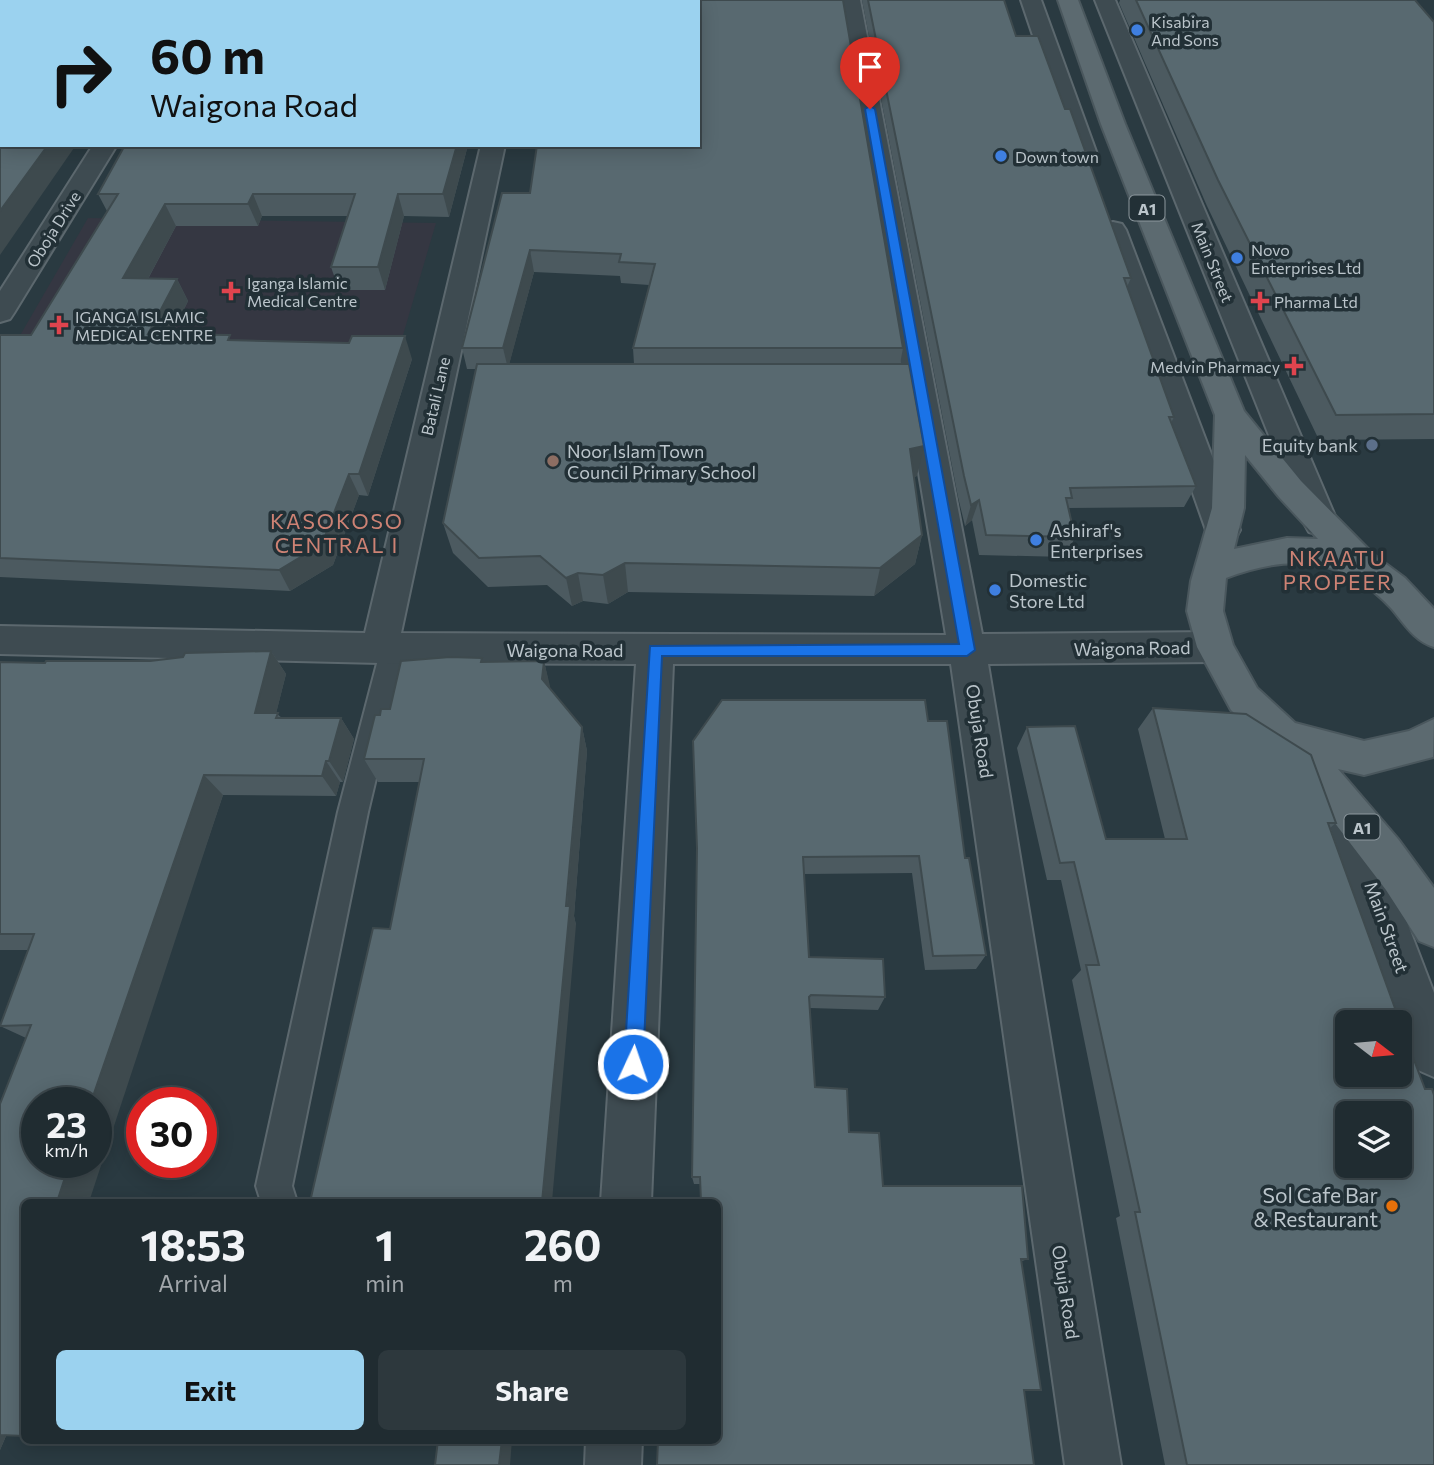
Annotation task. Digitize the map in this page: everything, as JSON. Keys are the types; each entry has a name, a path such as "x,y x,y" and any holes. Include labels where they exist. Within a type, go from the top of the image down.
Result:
{"main road":[{"name":"Main Street","path":"1068,0 1113,124 1230,415 1321,523 1363,565 1395,590 1434,633"},
{"name":"Main Street","path":"1230,415 1228,508 1211,570 1205,611 1215,647 1244,699 1282,735 1340,800 1380,848 1434,926"},
{"name":"Main Street","path":"1211,570 1260,554 1318,551 1363,565"},
{"name":"Main Street","path":"1282,735 1320,748 1364,758 1419,745 1434,735"}],"street":[{"name":"Obuja Road","path":"850,0 904,382 967,650 1093,1465"},
{"path":"1031,0 1096,183"},
{"name":"Main Street","path":"1105,0 1321,523"},
{"name":"Oboja Drive","path":"0,313 104,147"},
{"name":"Batali Lane","path":"387,648 451,382 493,147"},
{"path":"1105,208 1223,530"},
{"name":"Waigona Road","path":"0,640 308,649 967,650 1215,647"},
{"path":"626,1199 655,650"},
{"name":"Main Street","path":"1340,800 1434,1054"},
{"path":"613,1465 614,1444"}],"lane":[{"path":"278,1199 274,1186 387,648"}],"shaded area":[{"name":"Iganga Islamic Medical Centre","path":"88,218 436,223 396,359 7,358"}],"building":[{"path":"700,0 843,0 903,348 633,348 655,264 619,262 621,254 530,250 503,348 462,348 502,193 530,193 537,147 700,147"},
{"path":"868,0 1004,0 1016,36 1038,36 1065,109 1070,109 1131,278 1124,278 1174,417 1169,417 1196,486 1070,488 1072,498 1066,498 1075,537 986,535 979,500 971,505 964,476"},
{"path":"1136,0 1415,0 1434,22 1434,414 1336,415 1218,180"},
{"path":"0,147 47,147 0,211"},
{"path":"124,147 456,147 443,194 398,194 378,267 331,267 355,194 253,194 248,204 165,204 123,278 177,279 148,334 230,335 228,340 349,343 352,336 405,336 359,474 349,474 322,544 279,570 0,558 0,335 31,335 118,194 98,194"},
{"path":"477,364 909,364 924,446 910,449 922,535 880,568 625,563 603,575 578,573 566,578 540,556 479,558 443,523"},
{"path":"271,651 255,713 278,713 276,718 341,718 322,776 204,775 96,1087 21,1087 21,1178 65,1178 58,1199 21,1199 21,1436 0,1435 0,1104 31,1025 0,1026 34,934 0,934 0,662 150,661 183,657 185,653"},
{"path":"450,657 482,658 481,662 544,661 542,679 582,727 566,906 570,906 542,1199 311,1199 373,928 390,929 424,759 364,759 375,715 380,715 381,709 390,709 401,661"},
{"path":"722,700 925,700 928,721 947,721 965,858 969,858 986,955 933,956 919,856 803,857 809,957 883,959 885,997 809,997 815,1087 847,1089 849,1132 879,1133 883,1186 1022,1186 1028,1259 1021,1259 1041,1390 1024,1390 1034,1465 657,1465 658,1444 721,1444 721,1199 701,1199 700,1177 692,1177 697,848 693,741"},
{"path":"1153,708 1246,714 1311,755 1336,823 1328,823 1396,1010 1335,1010 1335,1087 1412,1087 1412,1055 1425,1089 1432,1089 1434,1095 1434,1465 1187,1465 1135,1212 1140,1212 1086,965 1099,965 1074,862 1060,863 1027,727 1075,726 1106,839 1187,839"},
{"path":"438,1444 502,1444 499,1465 435,1465"}],"place":[{"name":"Kisabira And Sons","path":"1137,30"},
{"name":"Down town","path":"1001,156"},
{"name":"Novo Enterprises Ltd","path":"1237,258"},
{"name":"Iganga Islamic Medical Centre","path":"231,291"},
{"name":"Pharma Ltd","path":"1260,301"},
{"name":"IGANGA ISLAMIC MEDICAL CENTRE","path":"59,325"},
{"name":"Medvin Pharmacy","path":"1294,366"},
{"name":"Equity bank","path":"1372,445"},
{"name":"Noor Islam Town Council Primary School","path":"553,461"},
{"name":"Ashiraf's Enterprises","path":"1036,540"},
{"name":"Domestic Store Ltd","path":"995,590"},
{"name":"Sol Cafe Bar & Restaurant","path":"1392,1206"}],"district":[{"name":"KASOKOSO CENTRAL I","path":"337,532"},
{"name":"NKAATU PROPEER","path":"1338,569"}],"route":[{"path":"633,1064 655,650 967,650 870,109"}]}
